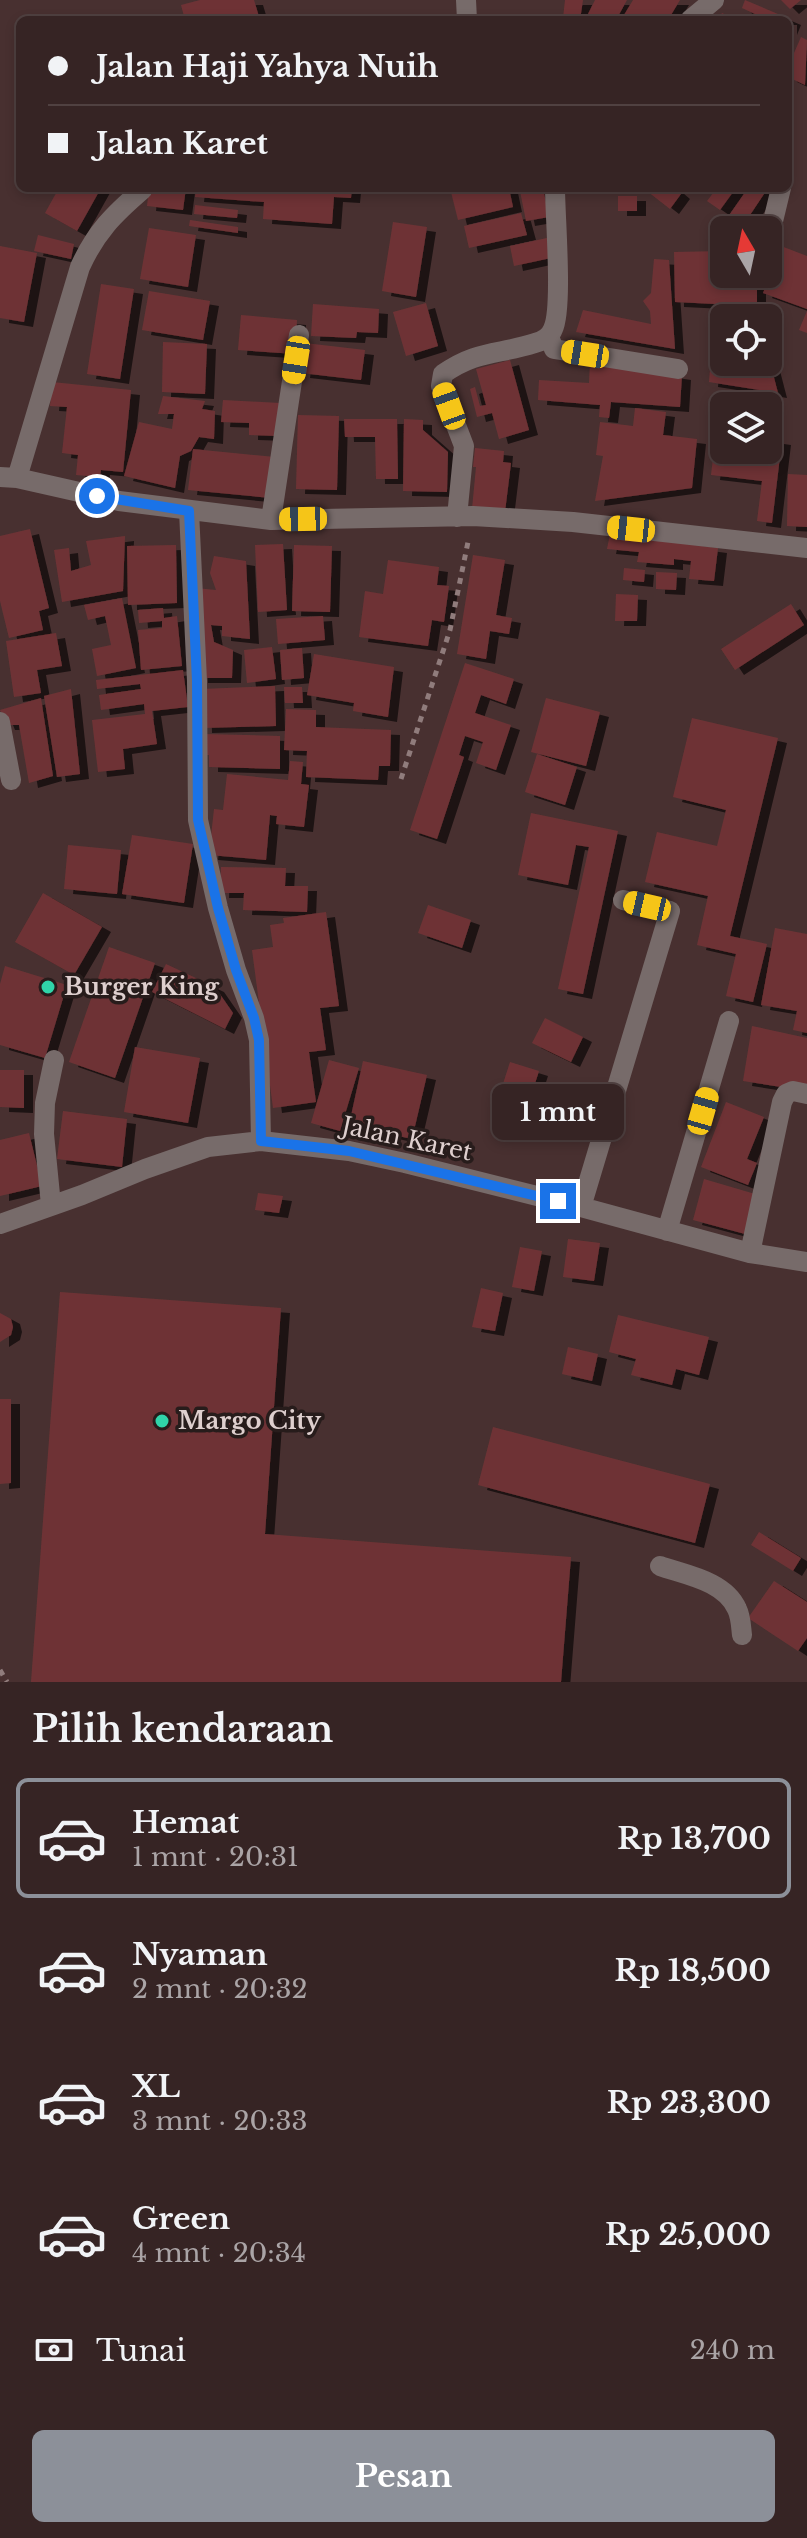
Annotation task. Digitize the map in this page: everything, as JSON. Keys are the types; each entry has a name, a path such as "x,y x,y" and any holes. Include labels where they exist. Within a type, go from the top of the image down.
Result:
{"street":[{"path":"695,16 714,0"},
{"path":"140,192 93,239 80,267 9,478 119,501 271,520 465,516 573,522 807,548"},
{"path":"465,516 464,446 441,386 443,374 476,355 536,343 549,337 555,325 557,303 555,192"},
{"path":"774,216 780,192"},
{"path":"271,520 299,335"},
{"path":"549,337 554,349 678,369"},
{"path":"189,511 197,681 198,820 218,908 259,1040 261,1141"},
{"path":"0,722 11,780"},
{"path":"581,1207 670,911 623,900"},
{"path":"667,1231 729,1021"},
{"path":"51,1205 44,1134 45,1103 54,1060"},
{"path":"750,1253 782,1102 786,1094 793,1091 807,1094"},
{"name":"Jalan Karet","path":"0,1224 208,1147 261,1141 349,1151 581,1207 750,1253 807,1262"},
{"path":"660,1566 709,1583 727,1595 738,1610 742,1635"}],"path":[{"path":"401,779 450,630 465,516"},
{"path":"0,1670 7,1682"}],"building":[{"path":"200,0 254,0 259,16 184,16 181,5"},
{"path":"565,0 583,0 581,16 563,16"},
{"path":"595,0 627,0 618,16 588,14"},
{"path":"633,0 680,0 670,16 623,16"},
{"path":"745,0 783,16 759,16 742,8"},
{"path":"781,0 801,0 790,9"},
{"path":"801,37 807,40 805,85 792,79 792,58"},
{"path":"57,192 99,192 77,231 45,213"},
{"path":"149,192 185,192 183,210 147,206"},
{"path":"196,192 352,192 351,198 334,197 332,224 263,219 264,202 195,197"},
{"path":"451,192 510,192 513,207 458,220"},
{"path":"520,192 544,192 549,217 526,221"},
{"path":"648,192 679,192 681,194 670,209"},
{"path":"714,192 733,192 720,210 707,201"},
{"path":"745,192 765,192 749,216 729,216"},
{"path":"618,196 637,196 637,211 618,211"},
{"path":"195,205 238,210 237,218 194,214"},
{"path":"521,213 527,235 469,248 464,226"},
{"path":"190,220 238,227 238,233 189,226"},
{"path":"393,222 427,227 416,297 382,291"},
{"path":"149,228 196,235 188,287 140,279"},
{"path":"38,235 74,244 71,259 34,251"},
{"path":"547,238 551,258 514,266 510,246"},
{"path":"0,246 37,253 24,322 0,318"},
{"path":"782,246 807,256 807,309 763,293 765,288 782,288"},
{"path":"710,251 710,288 757,288 757,304 675,302 674,252"},
{"path":"654,259 669,260 675,349 576,332 583,310 651,324 650,311 643,301 651,293"},
{"path":"101,284 134,289 120,379 87,374"},
{"path":"149,291 210,301 203,340 142,330"},
{"path":"426,303 438,346 406,356 393,312"},
{"path":"313,304 379,309 378,333 357,332 356,338 311,336"},
{"path":"807,311 807,333 799,330"},
{"path":"241,315 297,320 295,354 238,350"},
{"path":"163,342 207,344 205,394 162,392"},
{"path":"305,343 365,350 361,380 301,373"},
{"path":"510,360 529,430 499,439 492,413 477,417 470,389 475,387 480,406 486,405 476,369"},
{"path":"590,361 682,375 680,407 611,402 609,418 599,417 600,405 538,400 539,380 589,383"},
{"path":"710,369 710,376 774,376 778,392 772,392 709,382"},
{"path":"52,382 131,390 123,472 101,470 100,477 76,475 78,455 62,453 67,407 50,406"},
{"path":"163,396 205,401 202,409 215,411 214,439 199,437 191,451 180,456 175,488 124,476 139,422 172,429 174,414 158,414"},
{"path":"223,400 280,403 278,436 249,435 249,423 221,422"},
{"path":"635,408 666,412 663,435 697,439 692,488 595,501 603,456 596,455 600,422 633,426"},
{"path":"298,415 339,416 337,490 296,489"},
{"path":"344,419 397,419 398,479 376,479 375,437 345,437"},
{"path":"404,419 423,420 423,430 448,452 447,492 403,491"},
{"path":"475,448 504,451 503,462 511,463 505,512 472,509"},
{"path":"193,449 275,457 271,498 188,490"},
{"path":"712,464 779,464 772,523 757,521 762,481 711,475"},
{"path":"788,474 807,475 807,527 787,526"},
{"path":"30,529 49,608 39,611 43,630 9,638 0,601 0,536"},
{"path":"610,534 718,548 714,581 689,579 691,561 674,559 674,565 637,562 639,552 607,549"},
{"path":"125,536 123,591 62,602 54,550 69,548 71,571 91,565 86,541"},
{"path":"283,544 287,610 258,612 255,545"},
{"path":"176,545 177,603 128,605 127,546"},
{"path":"294,545 332,546 330,612 292,611"},
{"path":"473,555 505,560 496,615 512,618 509,634 490,631 486,659 457,654"},
{"path":"214,556 246,561 250,639 222,636 222,626 211,625 214,642 233,650 232,678 199,678 195,588 216,590 210,573"},
{"path":"388,560 439,567 437,585 449,586 444,622 432,620 428,646 359,637 365,591 383,594"},
{"path":"624,568 645,570 644,582 623,580"},
{"path":"656,572 677,573 676,590 656,589"},
{"path":"616,594 638,595 637,621 615,621"},
{"path":"122,598 136,668 97,676 92,649 111,645 105,616 88,620 84,605"},
{"path":"791,604 804,625 735,670 721,649"},
{"path":"163,608 164,618 177,616 182,666 141,670 138,630 162,628 162,621 139,623 138,610"},
{"path":"323,616 325,640 278,644 276,619"},
{"path":"56,633 62,666 37,670 41,693 14,697 6,641"},
{"path":"272,647 276,679 247,683 244,650"},
{"path":"302,648 304,678 282,680 280,650"},
{"path":"314,654 394,667 388,717 353,711 354,703 307,695"},
{"path":"465,663 514,679 506,704 481,695 475,713 511,725 496,770 476,763 483,742 465,736 459,755 464,757 437,839 410,830"},
{"path":"183,670 188,707 152,711 157,744 123,749 125,769 98,772 92,720 145,714 144,704 101,710 99,695 141,689 140,684 97,689 96,680"},
{"path":"275,686 276,726 203,728 202,689"},
{"path":"284,687 302,687 303,703 285,703"},
{"path":"71,689 80,774 57,777 44,696"},
{"path":"41,698 53,776 29,783 19,725 6,725 0,710"},
{"path":"546,698 600,712 586,766 531,752"},
{"path":"286,709 316,710 316,727 391,730 390,766 379,766 378,780 306,777 307,751 284,750"},
{"path":"692,718 778,738 730,936 767,944 753,1002 726,996 736,954 697,945 708,896 645,882 657,832 717,846 726,810 673,797"},
{"path":"204,734 280,736 280,769 209,767 209,755 204,755"},
{"path":"537,754 577,767 565,805 525,792"},
{"path":"290,761 303,762 301,784 309,785 304,827 276,824 277,816 270,815 266,860 209,855 214,809 223,810 227,774 288,780"},
{"path":"531,813 618,831 583,994 558,989 589,847 576,845 568,885 518,875"},
{"path":"132,835 193,844 184,903 122,894"},
{"path":"68,845 121,850 117,894 64,889"},
{"path":"221,867 286,868 285,886 308,886 307,912 243,910 244,893 220,893"},
{"path":"43,893 102,927 74,975 15,942"},
{"path":"428,905 471,920 462,948 418,933"},
{"path":"326,912 339,1006 320,1008 326,1050 309,1052 316,1102 273,1108 252,950 273,947 270,925 284,923 283,918"},
{"path":"775,928 807,934 807,1033 793,1030 797,1011 761,1005"},
{"path":"109,947 155,963 115,1078 69,1062"},
{"path":"166,964 215,987 233,1013 225,1029 152,992"},
{"path":"5,966 67,985 45,1058 0,1045 0,984"},
{"path":"545,1018 583,1037 571,1062 532,1043"},
{"path":"752,1026 807,1038 807,1091 743,1081"},
{"path":"135,1047 200,1058 188,1123 124,1112"},
{"path":"329,1060 359,1068 340,1131 311,1123"},
{"path":"363,1061 427,1075 412,1139 349,1125"},
{"path":"510,1062 539,1071 531,1096 502,1087"},
{"path":"0,1070 24,1070 24,1108 0,1107"},
{"path":"726,1102 764,1117 747,1159 757,1163 748,1185 701,1167"},
{"path":"63,1111 127,1119 122,1167 57,1159"},
{"path":"29,1133 42,1186 0,1196 0,1140"},
{"path":"704,1179 755,1194 745,1234 693,1220"},
{"path":"258,1193 283,1196 279,1213 255,1210"},
{"path":"568,1239 600,1243 594,1281 563,1277"},
{"path":"520,1247 542,1251 534,1291 512,1287"},
{"path":"481,1288 503,1293 495,1331 472,1327"},
{"name":"Margo City","path":"60,1292 281,1308 265,1534 571,1557 561,1682 31,1682"},
{"path":"0,1313 11,1319 13,1327 11,1335 0,1342"},
{"path":"618,1315 709,1337 699,1375 676,1369 672,1385 631,1375 636,1359 609,1352"},
{"path":"568,1347 598,1354 592,1381 562,1374"},
{"path":"0,1399 11,1399 11,1483 0,1484"},
{"path":"493,1427 710,1484 695,1543 478,1485"},
{"path":"759,1532 801,1558 793,1571 751,1545"},
{"path":"774,1581 807,1602 807,1638 798,1651 748,1618"}],"place":[{"name":"Burger King","path":"48,987"},
{"name":"Margo City","path":"162,1421"}],"route":[{"path":"97,496 189,511 197,681 198,820 218,908 259,1040 261,1141 349,1151 558,1201"}]}
